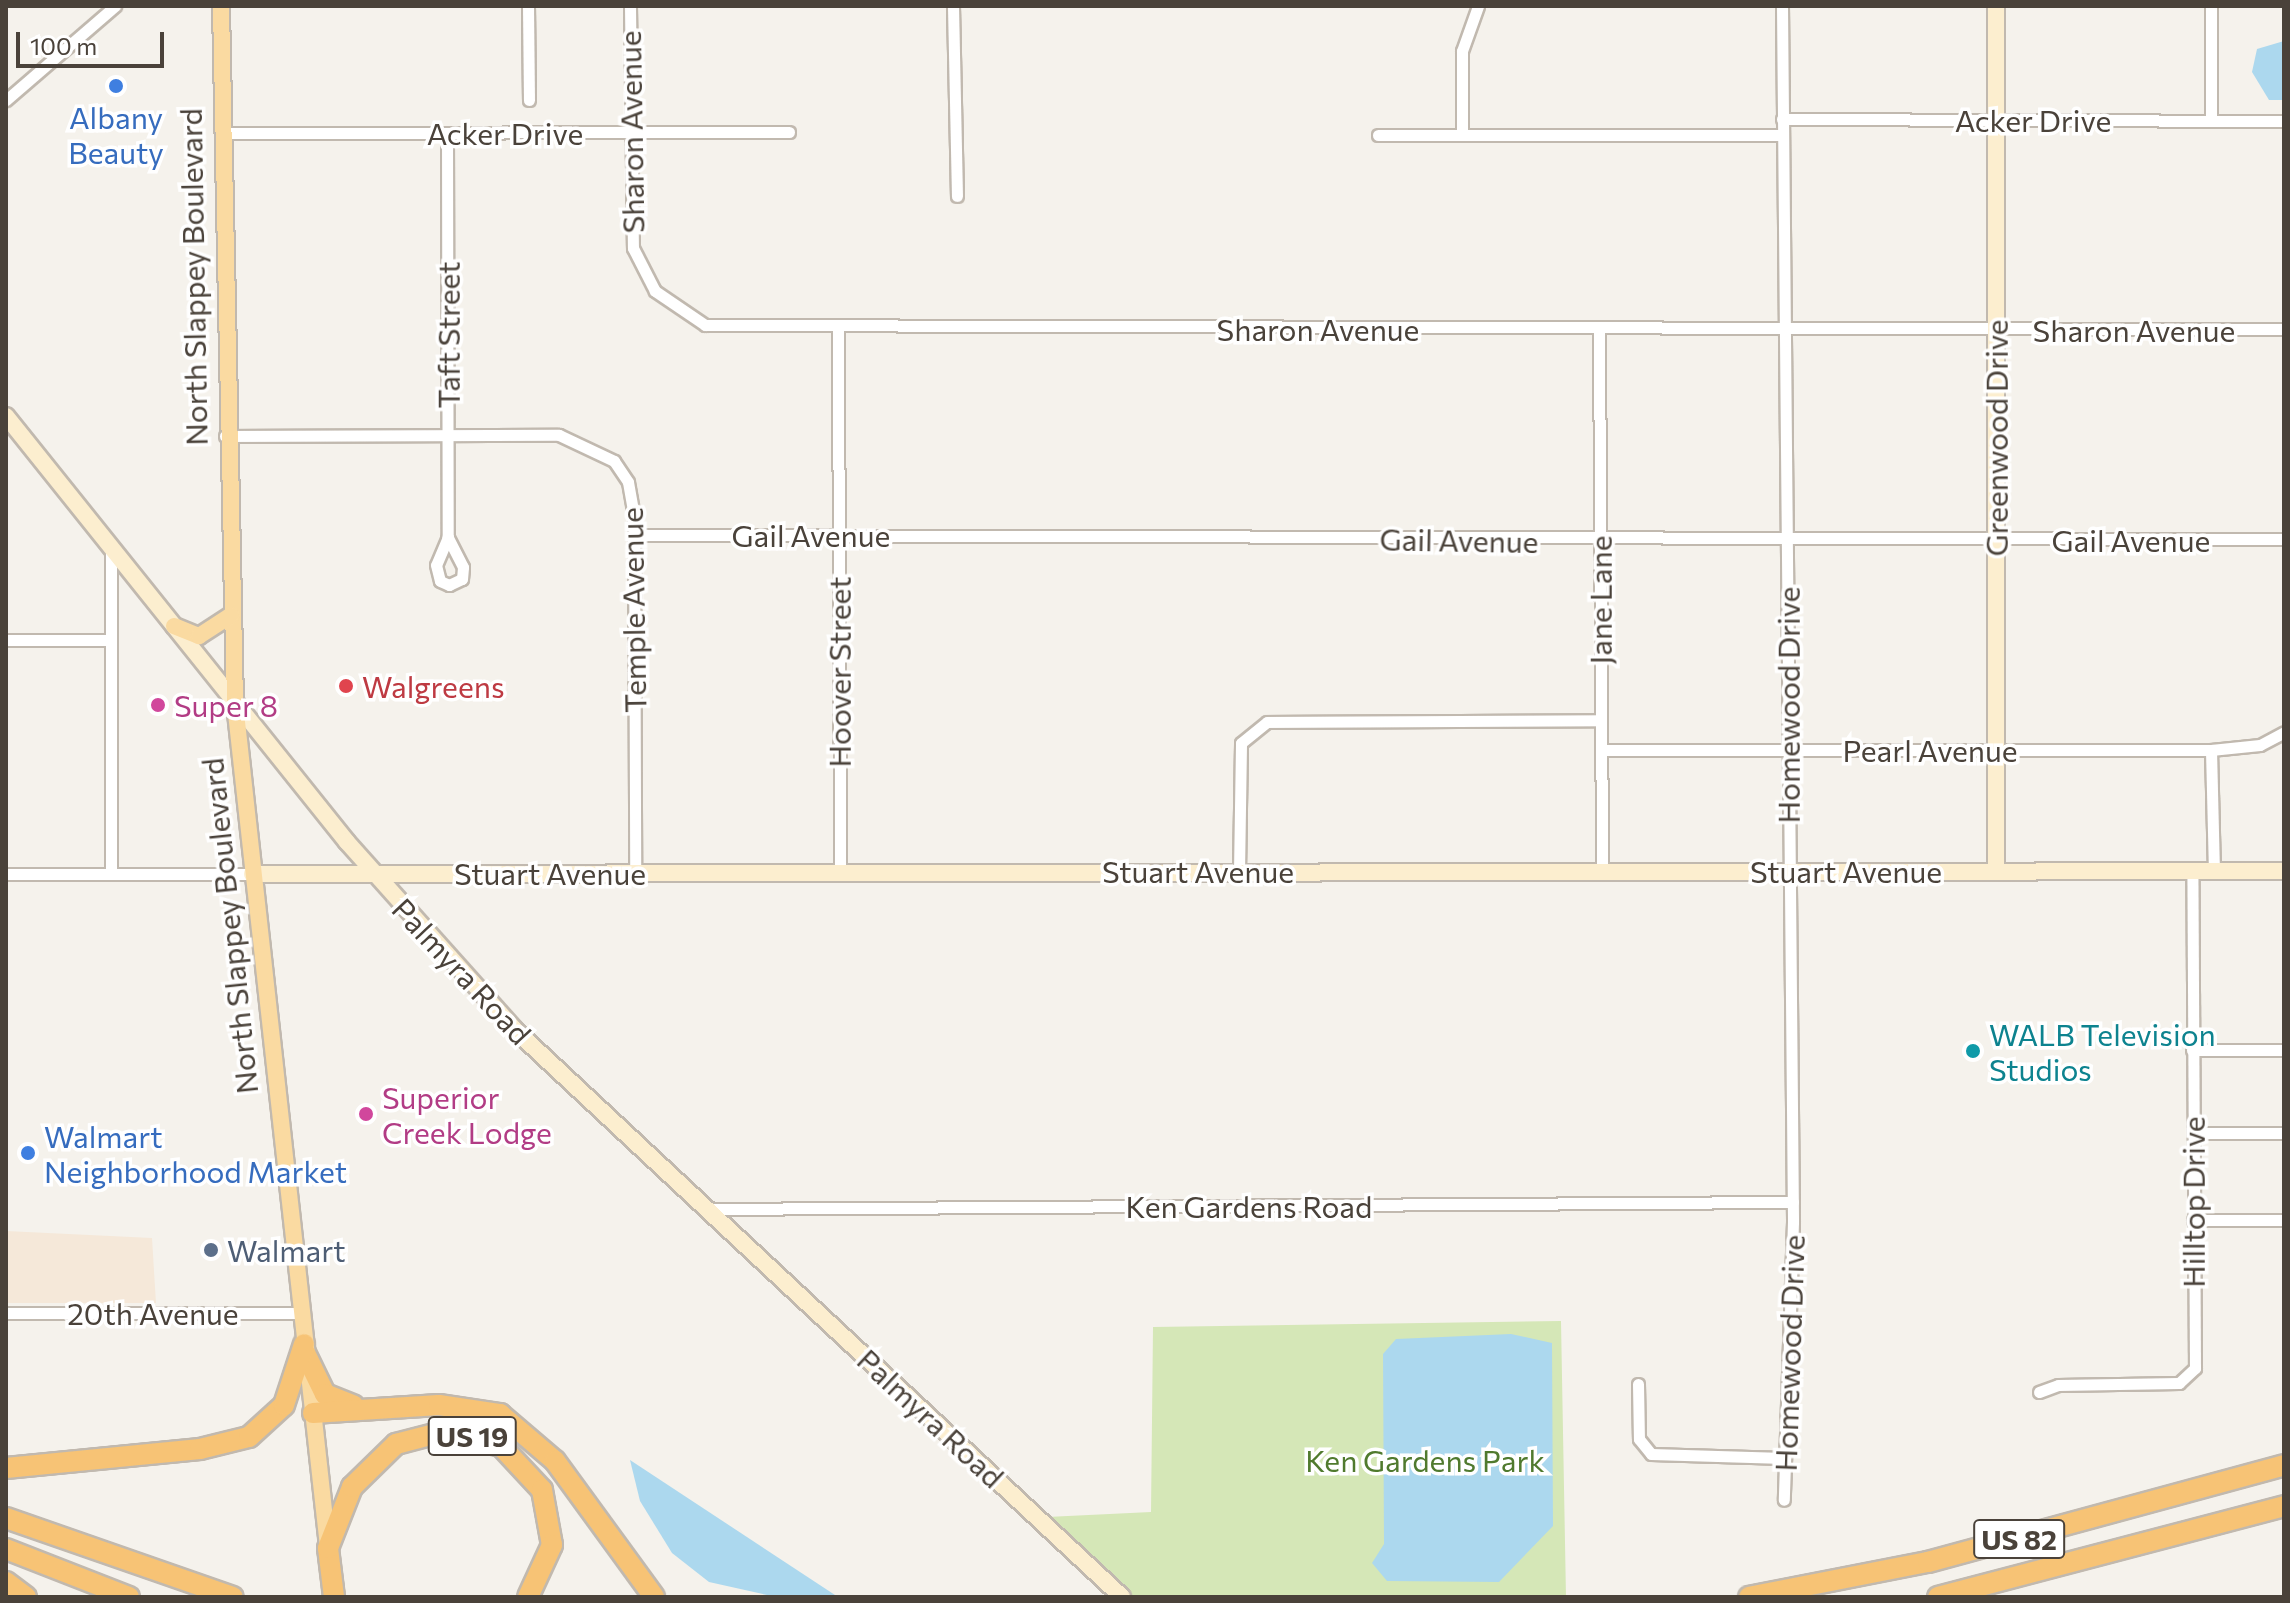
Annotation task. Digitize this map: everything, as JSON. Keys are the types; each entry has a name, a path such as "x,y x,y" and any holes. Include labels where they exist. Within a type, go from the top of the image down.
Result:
{"highway":[{"path":"305,1348 325,1394 374,1408"},
{"path":"6,1468 249,1437 284,1405 305,1348"},
{"path":"313,1413 467,1406 516,1423 555,1461 654,1597"},
{"name":"US 19","path":"328,1548 371,1462 411,1437 468,1435 512,1454 548,1505 552,1545 528,1597"},
{"name":"US 82","path":"1749,1597 1928,1562 2284,1465"},
{"name":"US 82","path":"1938,1597 2284,1506"},
{"path":"6,1518 233,1597"},
{"name":"North Slappey Boulevard","path":"328,1548 334,1597"},
{"path":"6,1549 129,1597"},
{"path":"6,1582 26,1597"}],"main road":[{"name":"North Slappey Boulevard","path":"221,6 224,436 235,704 328,1548"},
{"path":"174,626 199,636 231,615"}],"street":[{"path":"6,100 115,6"},
{"path":"528,6 529,100"},
{"name":"Sharon Avenue","path":"630,6 633,248 664,301 705,325 838,329 2284,329"},
{"path":"953,6 957,196"},
{"path":"1462,134 1462,51 1478,6"},
{"name":"Homewood Drive","path":"1782,6 1793,1202 1784,1500"},
{"name":"Greenwood Drive","path":"1996,6 1996,871"},
{"path":"2211,6 2211,121"},
{"name":"Acker Drive","path":"1782,119 2284,121"},
{"name":"Acker Drive","path":"222,133 789,132"},
{"name":"Taft Street","path":"447,133 448,537"},
{"path":"1378,135 1781,135"},
{"name":"Hoover Street","path":"838,329 840,871"},
{"name":"Jane Lane","path":"1599,329 1602,871"},
{"name":"Palmyra Road","path":"6,416 14,437 111,547 374,874 514,1029 1122,1597"},
{"name":"Temple Avenue","path":"224,436 559,435 605,452 628,482 634,535 635,872"},
{"name":"Gail Avenue","path":"634,535 1600,541 2284,539"},
{"path":"111,547 111,874"},
{"path":"6,640 110,640"},
{"path":"1239,872 1241,743 1267,722 1600,720"},
{"path":"2214,871 2211,750 2260,745 2284,732"},
{"name":"Pearl Avenue","path":"1601,750 2211,750"},
{"name":"Hilltop Drive","path":"2039,1392 2190,1378 2194,1133 2192,871"},
{"name":"Stuart Avenue","path":"6,874 2284,871"},
{"path":"2192,1050 2284,1050"},
{"path":"2194,1133 2284,1133"},
{"name":"Ken Gardens Road","path":"706,1209 1793,1202"},
{"path":"2193,1220 2284,1220"},
{"name":"20th Avenue","path":"6,1313 300,1313"},
{"path":"1638,1384 1639,1439 1651,1454 1784,1458"}],"shaded area":[{"path":"6,1231 152,1238 156,1303 6,1303"}],"green space":[{"name":"Ken Gardens Park","path":"1561,1321 1566,1597 1133,1597 1047,1517 1151,1512 1153,1327"}],"water":[{"path":"2284,41 2284,100 2269,100 2252,72 2257,49"},
{"path":"1511,1334 1552,1343 1553,1526 1499,1582 1387,1581 1372,1563 1384,1544 1383,1354 1396,1339"},
{"path":"630,1460 835,1595 767,1595 709,1582 672,1553 640,1501"}],"place":[{"name":"Albany Beauty","path":"116,86"},
{"name":"Walgreens","path":"346,686"},
{"name":"Super 8","path":"158,705"},
{"name":"WALB Television Studios","path":"1973,1051"},
{"name":"Superior Creek Lodge","path":"366,1114"},
{"name":"Walmart Neighborhood Market","path":"28,1153"},
{"name":"Walmart","path":"211,1250"}]}
